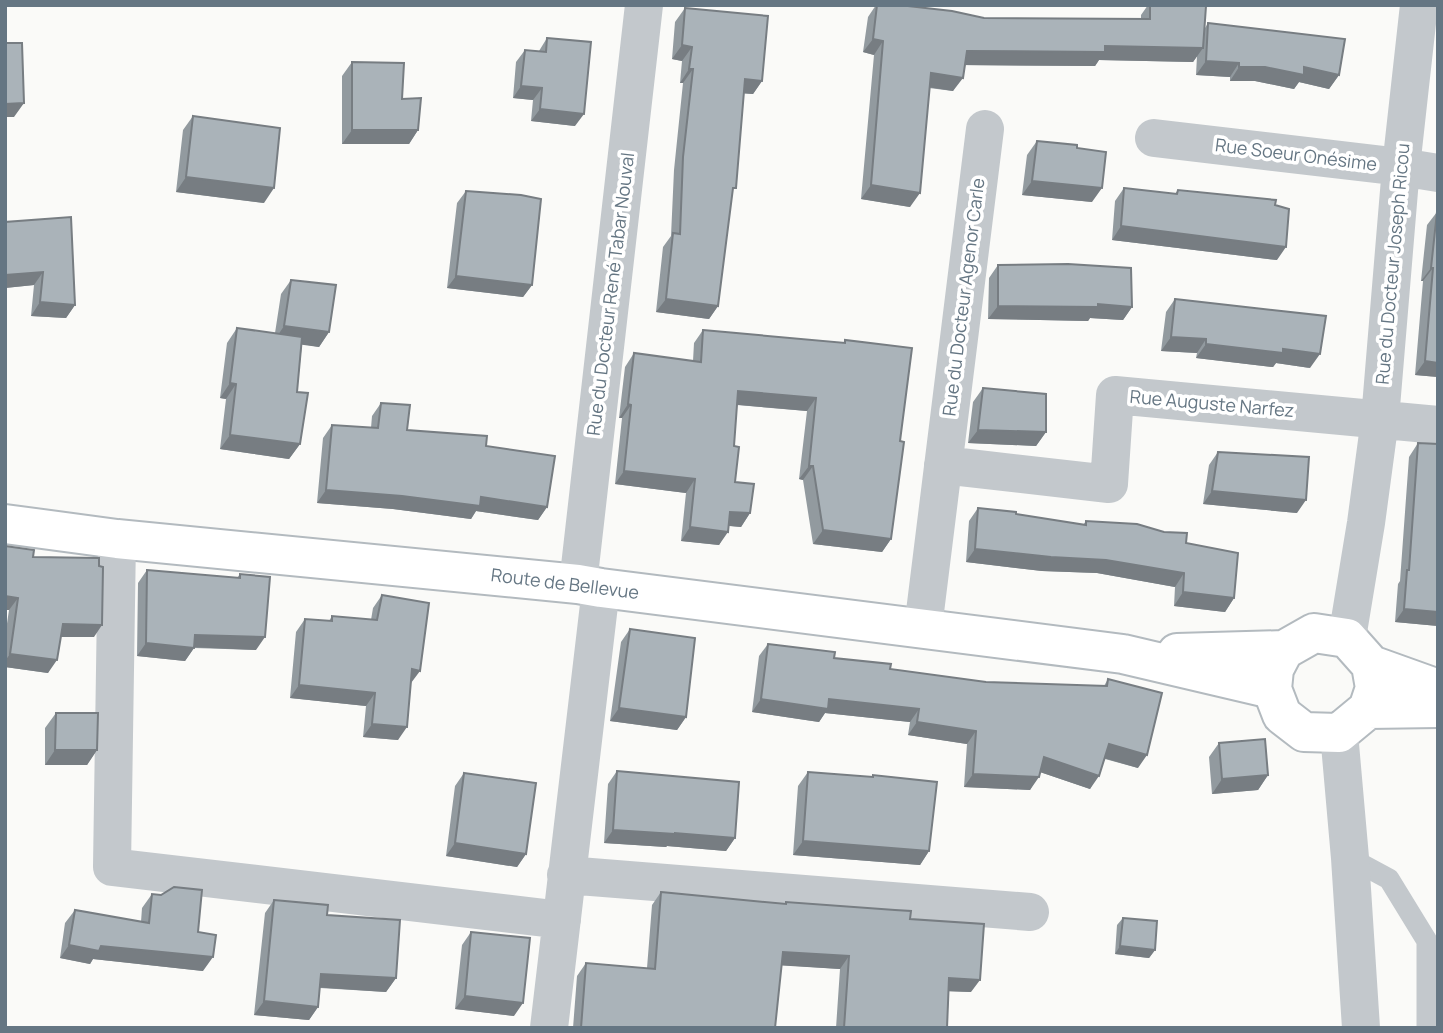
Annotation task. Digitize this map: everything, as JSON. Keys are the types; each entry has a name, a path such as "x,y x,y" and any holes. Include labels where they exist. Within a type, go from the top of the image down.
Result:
{"main road":[{"name":"Route de Bellevue","path":"5,524 117,539 589,586 1123,654 1272,689"},
{"name":"Route de Bellevue","path":"1123,654 1329,647 1438,689"},
{"path":"1368,709 1375,688 1329,647 1274,669 1272,689 1282,715 1321,732 1368,709 1438,708"}],"street":[{"name":"Rue du Docteur René Tabar Nouval","path":"549,1028 562,920 589,586 644,5"},
{"name":"Rue du Docteur Joseph Ricou","path":"1329,647 1366,523 1380,419 1401,167 1419,5"},
{"name":"Rue du Docteur Agenor Carle","path":"923,628 985,129"},
{"name":"Rue Soeur Onésime","path":"1154,138 1438,173"},
{"name":"Rue Auguste Narfez","path":"943,465 1109,484 1115,396 1438,425"},
{"path":"117,539 112,867 562,920"},
{"path":"1321,732 1350,858 1361,1028"},
{"path":"566,874 1031,912"}],"lane":[{"path":"1350,858 1389,879 1432,942 1431,1015"}],"building":[{"path":"877,5 952,11 984,18 1150,19 1150,5 1206,6 1203,48 1105,46 1105,52 967,51 963,78 931,73 920,193 871,185 883,41 873,39"},
{"path":"685,8 768,16 762,81 745,79 736,188 733,188 718,306 666,299 673,233 680,234 683,157 693,69 689,69 692,47 682,45"},
{"path":"1208,23 1345,39 1339,75 1304,67 1304,75 1265,67 1239,67 1239,63 1206,61"},
{"path":"547,38 591,42 584,114 540,109 542,88 521,86 525,50 546,52"},
{"path":"5,43 22,43 24,103 5,104"},
{"path":"352,62 404,63 402,99 421,98 418,130 352,130"},
{"path":"193,116 280,128 274,188 186,177"},
{"path":"1037,141 1077,145 1077,148 1106,152 1102,188 1032,181"},
{"path":"1124,188 1177,194 1178,190 1276,200 1275,205 1289,209 1286,247 1121,226"},
{"path":"466,191 541,199 532,285 456,276"},
{"path":"1438,212 1438,363 1425,361"},
{"path":"71,217 75,305 40,302 43,272 5,275 5,222"},
{"path":"1068,264 1131,268 1132,307 1098,304 1098,307 998,306 998,265"},
{"path":"291,280 336,285 329,332 284,326"},
{"path":"1175,299 1326,316 1320,354 1283,349 1283,353 1206,344 1206,339 1171,337"},
{"path":"237,328 302,337 297,392 308,393 300,444 230,435 236,384 230,383"},
{"path":"703,330 845,343 845,340 912,348 900,441 904,442 891,539 823,530 813,466 809,466 816,398 738,391 734,446 739,447 735,482 754,484 750,513 730,512 728,532 690,527 695,479 624,471 634,353 701,362"},
{"path":"983,388 1046,394 1046,432 978,430"},
{"path":"381,403 410,405 407,430 487,436 486,446 555,456 547,507 481,497 480,506 326,490 332,425 378,428"},
{"path":"1418,443 1438,444 1438,612 1404,609"},
{"path":"1218,452 1309,457 1306,500 1212,491"},
{"path":"978,508 1086,525 1086,521 1137,524 1164,532 1187,533 1186,543 1238,553 1234,598 1183,592 1184,573 1106,560 975,549"},
{"path":"5,546 34,550 33,557 99,558 99,566 103,567 102,625 63,624 57,660 10,654 18,598 5,596"},
{"path":"147,570 240,578 240,574 270,577 265,637 195,635 194,648 146,643"},
{"path":"382,595 429,603 420,671 412,669 407,727 372,724 375,693 299,685 305,619 332,621 332,616 377,620"},
{"path":"630,629 695,638 686,717 619,708"},
{"path":"768,644 835,652 834,658 891,664 890,669 986,682 1107,686 1108,679 1162,693 1147,755 1109,744 1099,776 1044,757 1039,777 973,774 976,731 917,722 919,709 829,699 828,709 761,699"},
{"path":"56,713 98,713 97,750 55,750"},
{"path":"1265,739 1268,775 1222,779 1219,743"},
{"path":"617,771 739,782 735,838 613,830"},
{"path":"808,772 937,782 929,851 803,841"},
{"path":"464,773 536,783 526,854 455,843"},
{"path":"174,887 202,890 198,932 216,935 213,957 101,946 99,951 69,945 75,910 149,923 152,894 161,895"},
{"path":"661,892 786,904 911,911 910,919 984,924 980,980 949,978 947,1028 844,1028 849,956 783,952 775,1028 581,1028 586,963 655,969"},
{"path":"274,900 328,905 327,915 400,920 396,978 321,974 318,1007 264,1001"},
{"path":"1123,918 1157,921 1155,950 1120,946"},
{"path":"471,932 530,938 523,1003 465,996"}]}
